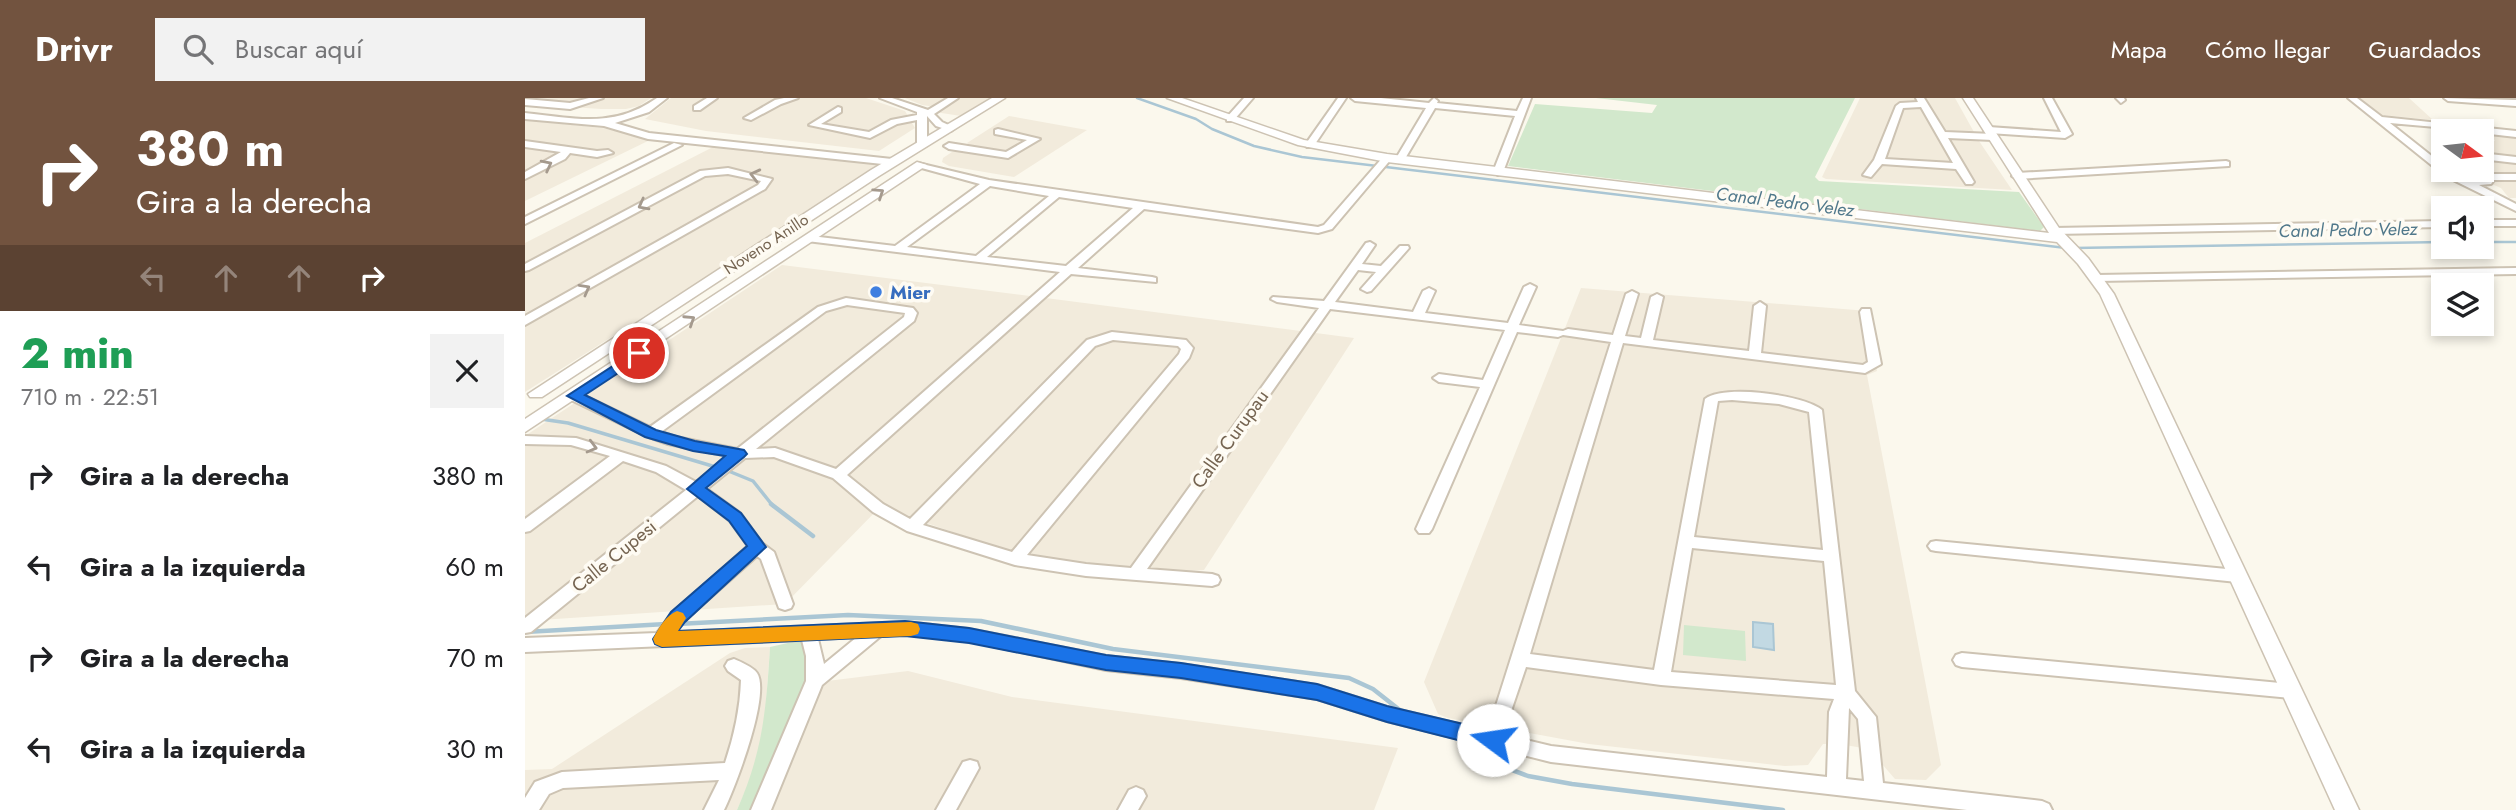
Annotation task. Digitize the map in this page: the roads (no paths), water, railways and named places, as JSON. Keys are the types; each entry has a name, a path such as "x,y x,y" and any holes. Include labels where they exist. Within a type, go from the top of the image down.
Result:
{"street":[{"path":"530,102 549,98"},
{"path":"530,102 570,106 599,98"},
{"path":"605,123 633,115 663,98"},
{"path":"697,108 713,98"},
{"path":"765,98 778,102"},
{"path":"748,118 778,102 794,98"},
{"path":"884,98 924,114 939,124 947,144"},
{"path":"838,110 813,125 870,135 894,122 924,114 954,98"},
{"name":"Noveno Anillo","path":"530,397 892,162 922,145 947,144 1000,98"},
{"path":"1172,98 1310,145 1391,160 2065,242 2431,225"},
{"path":"1230,119 1249,98"},
{"path":"1310,145 1342,98"},
{"path":"1355,98 1433,102 1520,114"},
{"path":"1497,172 1527,98"},
{"path":"1968,98 2017,176 2107,294 2347,810"},
{"path":"1942,137 2065,135 2067,134 2048,98"},
{"path":"2353,98 2448,174 2516,208"},
{"path":"2448,98 2516,103"},
{"path":"1868,175 1879,161 1900,106 1921,101 1969,182"},
{"path":"525,116 605,123 648,136 921,165 988,183 1057,194 1323,229 1328,228 1376,172 1418,132 1433,102"},
{"path":"922,145 924,114"},
{"path":"2381,120 2516,134"},
{"path":"921,165 947,144 1008,155 1035,139 997,132"},
{"path":"525,144 608,153"},
{"path":"525,221 677,145"},
{"path":"525,176 562,157 566,150"},
{"path":"2494,157 2516,160"},
{"path":"1879,161 1958,166"},
{"path":"2017,176 2226,164"},
{"name":"Noveno Anillo","path":"527,431 551,411 921,165"},
{"path":"525,268 703,173 728,171 767,178 762,187 525,321"},
{"path":"2494,177 2516,177"},
{"path":"2468,183 2488,182 2492,194"},
{"path":"896,250 988,183"},
{"path":"977,260 1057,194"},
{"path":"838,475 1142,205"},
{"path":"2494,223 2516,223"},
{"path":"811,239 1152,280"},
{"name":"Calle Curupau","path":"1135,574 1370,245"},
{"path":"1367,289 1404,247"},
{"path":"1354,266 1384,270"},
{"path":"2097,278 2516,271"},
{"path":"1424,529 1530,287"},
{"path":"1418,316 1429,291"},
{"path":"1503,712 1632,294"},
{"path":"1646,342 1657,297"},
{"path":"1277,299 1871,368 1875,364 1866,312"},
{"name":"Calle Cupesi","path":"528,625 910,318 909,310 846,302 822,309 651,433"},
{"path":"1755,355 1760,306"},
{"path":"912,527 1091,344 1112,336 1182,343 1187,348 1185,355 1015,559"},
{"path":"1439,377 1487,384"},
{"path":"1661,678 1713,400 1727,395 1801,404 1819,409 1846,693 1838,712 1836,786"},
{"path":"530,397 575,396 651,433 734,458 775,452 838,475 878,508 912,527 1015,559 1086,570 1212,580"},
{"path":"527,431 621,455 661,470 695,489 735,517 757,547 768,556 785,604"},
{"path":"525,527 621,455"},
{"path":"1685,542 1832,556"},
{"path":"1936,546 2237,576"},
{"path":"670,628 757,547"},
{"path":"525,645 670,628 806,633 905,628 969,635 1106,663 1181,671 1317,692 1387,714 1551,754 1836,786 1950,805 2042,810"},
{"path":"815,681 878,629"},
{"path":"761,810 815,681 811,638 806,633"},
{"path":"1520,659 1661,678 1846,693 1867,717 1874,791"},
{"path":"1962,660 2291,691"},
{"path":"714,810 745,729 750,695 750,677 734,666"},
{"path":"946,810 970,768"},
{"path":"528,810 533,788 562,780 729,771"}],"water":[{"path":"1753,622 1773,624 1774,650 1753,647"}],"waterway":[{"name":"Canal Pedro Velez","path":"1137,98 1196,119 1212,129 1254,146 1302,157 2066,248"},
{"name":"Canal Pedro Velez","path":"2074,248 2431,242"},
{"name":"Canal Pedro Velez","path":"2494,242 2516,242"},
{"path":"541,419 568,423 719,468"},
{"path":"726,470 753,481 772,505"},
{"path":"772,505 813,536"},
{"path":"677,624 848,615 981,621 1113,649 1349,678 1373,689 1401,711"},
{"path":"525,632 666,624"},
{"path":"1480,758 1528,776 1572,784 1783,810"}],"place":[{"name":"Mier","path":"876,292"}]}
